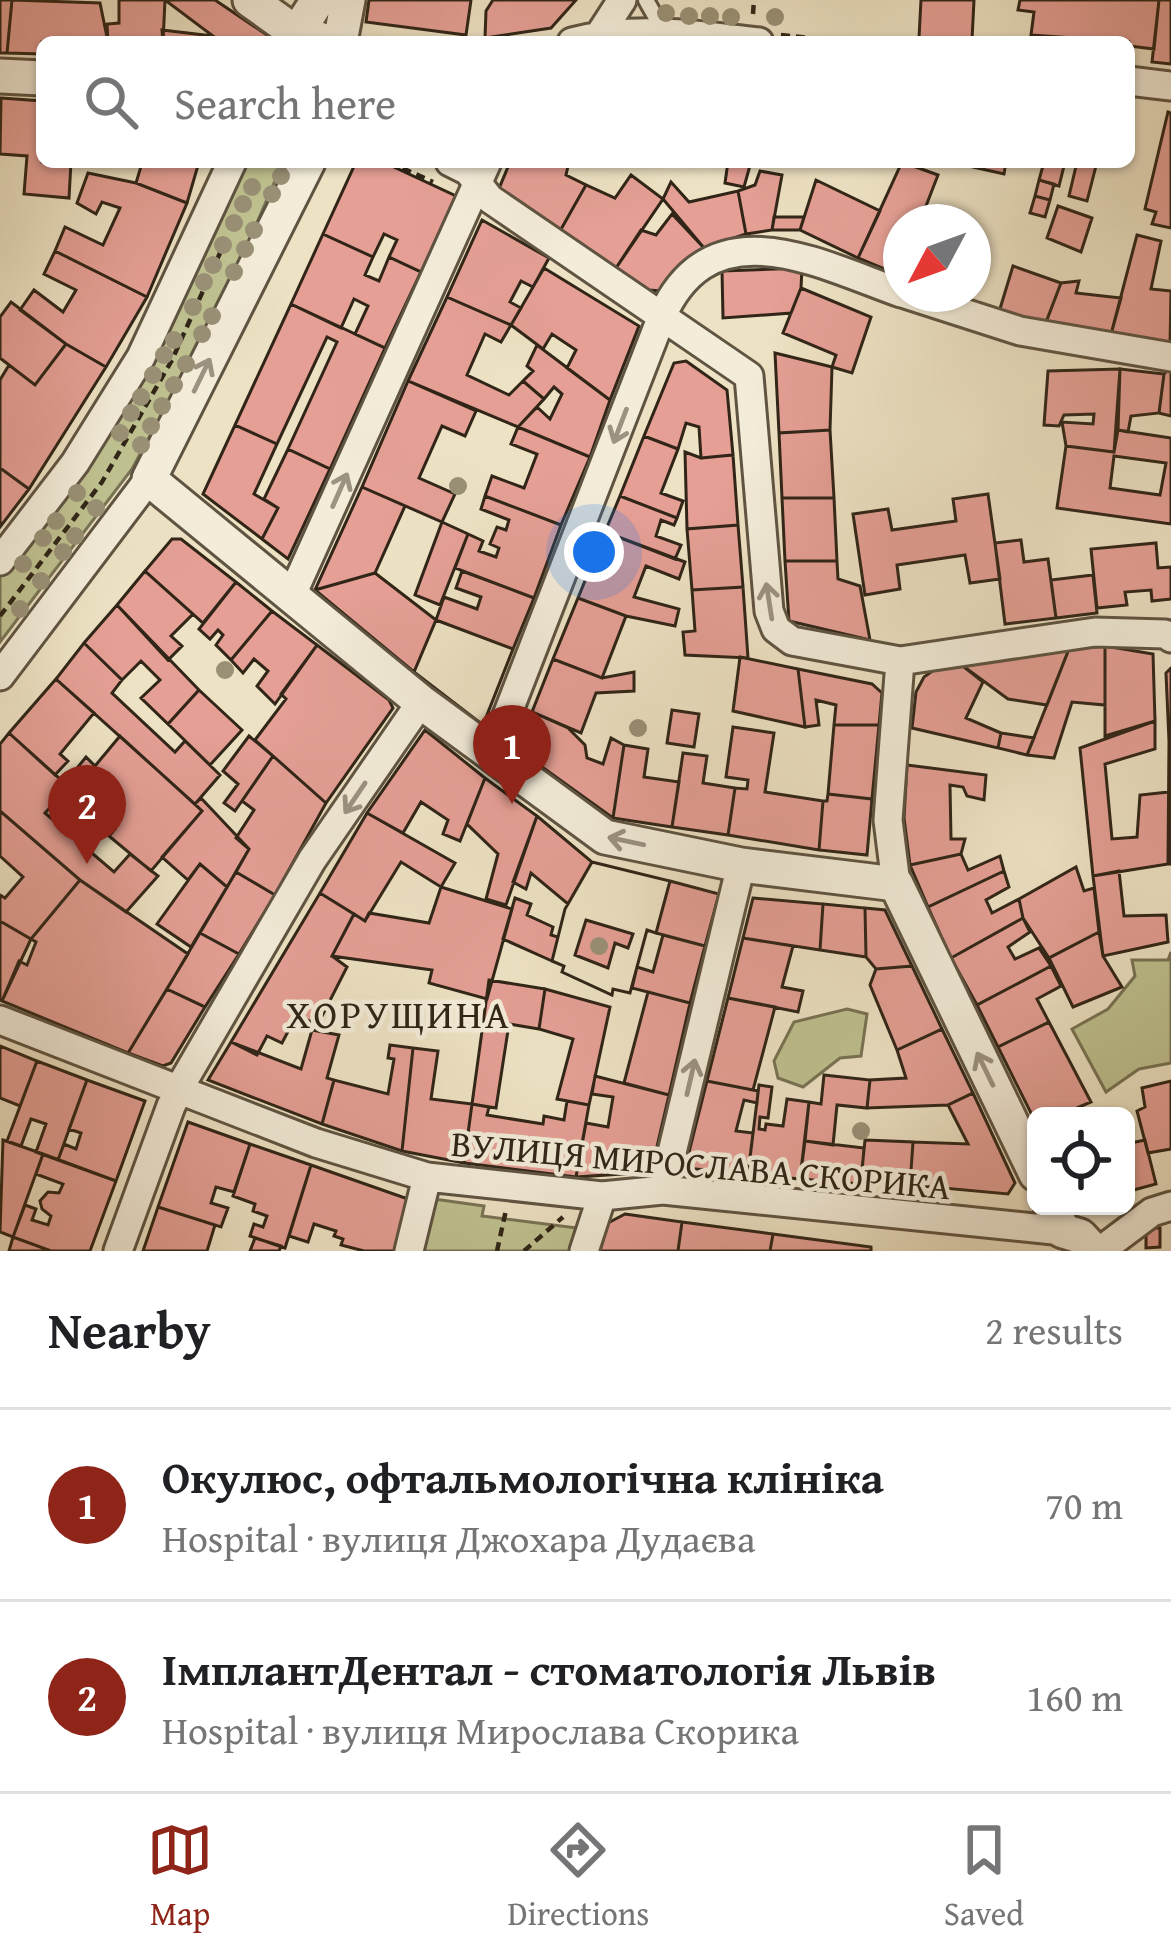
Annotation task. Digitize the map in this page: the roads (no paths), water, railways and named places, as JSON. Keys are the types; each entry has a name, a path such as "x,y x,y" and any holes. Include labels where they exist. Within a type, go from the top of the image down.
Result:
{"street":[{"path":"250,0 302,36"},
{"path":"306,36 318,0"},
{"path":"341,36 348,0"},
{"path":"600,34 622,0"},
{"path":"593,36 664,32 702,36"},
{"path":"0,76 36,78"},
{"path":"1135,82 1171,86"},
{"path":"0,561 75,463 141,357 229,168"},
{"path":"0,676 149,479 305,168"},
{"path":"291,597 482,173"},
{"path":"482,173 490,199 749,376 769,611 776,629 792,641 900,661 1094,632 1169,635"},
{"path":"492,754 662,316 695,274 729,251 760,249 789,253 883,286"},
{"path":"960,312 1021,332 1171,357"},
{"path":"149,479 422,702 604,837 741,865 896,884"},
{"path":"900,661 887,820 896,884 1027,1155"},
{"path":"118,1251 178,1091 312,860 422,702"},
{"path":"663,1190 741,865"},
{"name":"ВУЛИЦЯ МИРОСЛАВА СКОРИКА","path":"0,1019 316,1143 427,1178 602,1196 663,1190 1057,1218"},
{"path":"409,1251 427,1178"},
{"path":"584,1251 602,1196"},
{"path":"1057,1218 1097,1251 1152,1212 1171,1206"}],"lane":[{"path":"646,0 664,32"}],"place":[{"name":"Окулюс, офтальмологічна клініка","path":"512,804"},
{"name":"ІмплантДентал - стоматологія Львів","path":"87,864"}],"district":[{"name":"ХОРУЩИНА","path":"399,1013"}]}
